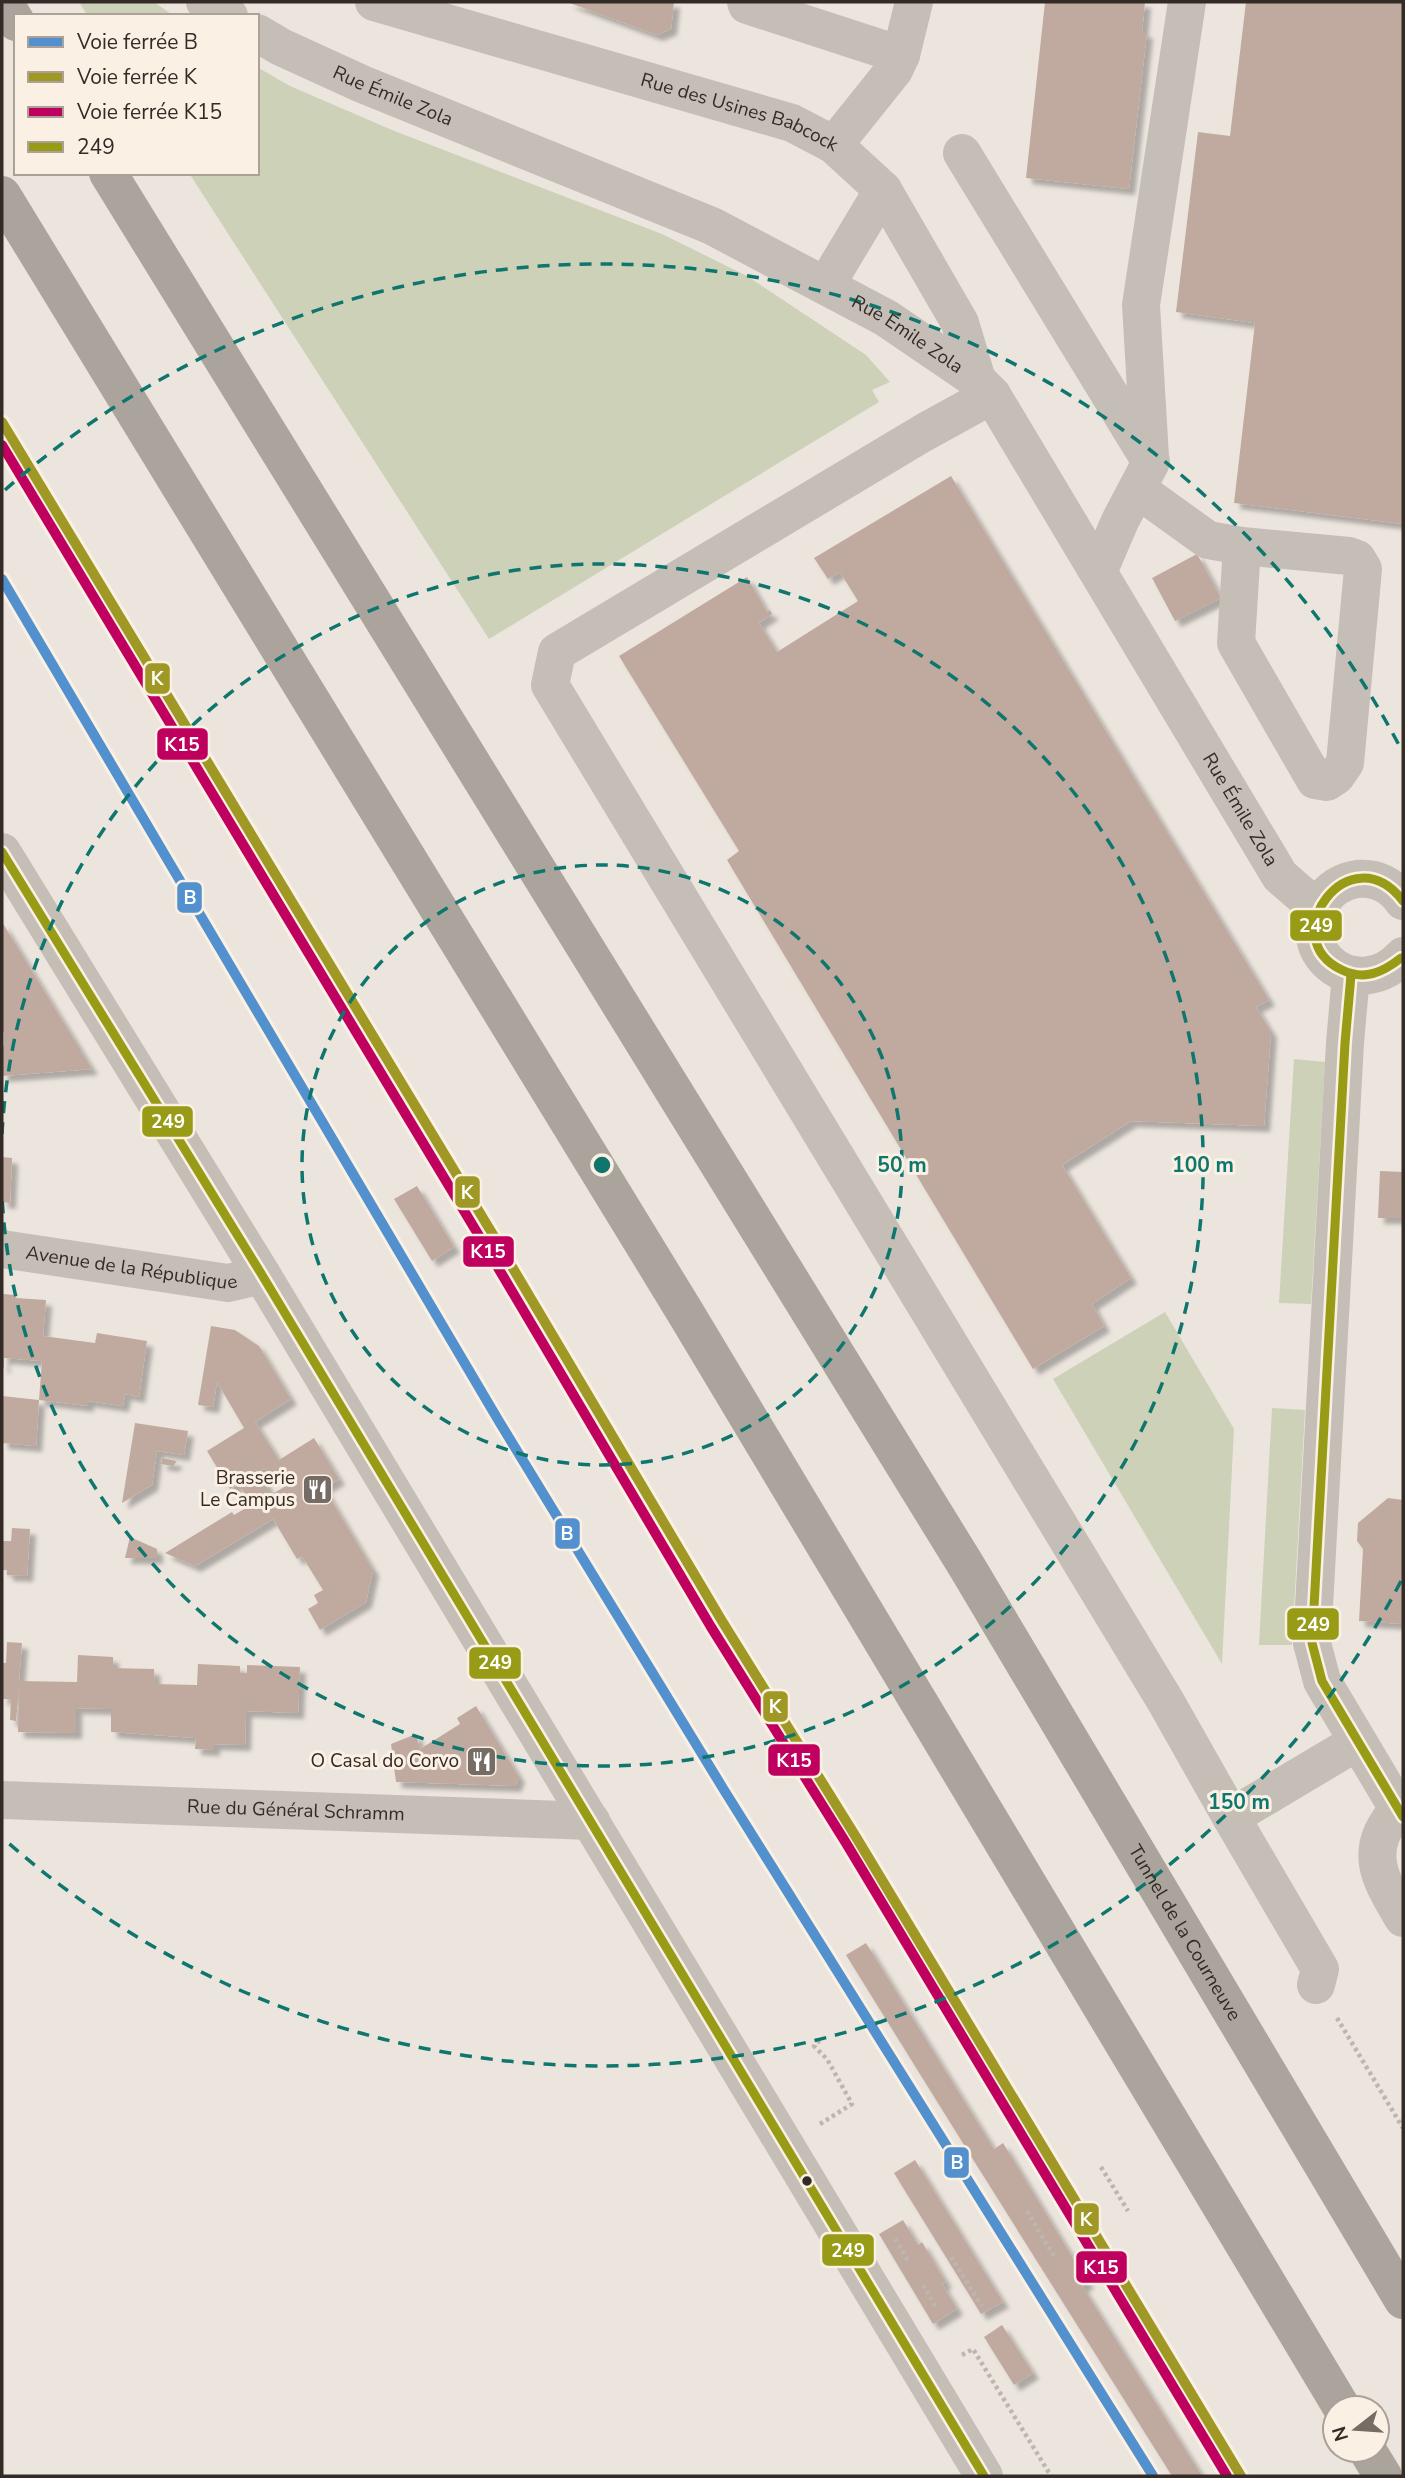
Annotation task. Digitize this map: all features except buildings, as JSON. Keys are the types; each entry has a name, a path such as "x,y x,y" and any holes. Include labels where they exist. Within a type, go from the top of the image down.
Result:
{"highway":[{"path":"4,2 14,19"},
{"name":"Tunnel de la Courneuve","path":"109,175 967,1567 1403,2300"},
{"path":"2,195 685,1312 1334,2394"}],"street":[{"path":"205,2 226,14"},
{"name":"Rue des Usines Babcock","path":"374,2 792,123 834,145 883,190 960,323 985,387"},
{"path":"746,2 747,5 901,55"},
{"path":"834,145 894,70 901,55 914,2"},
{"path":"1099,570 1144,475 1141,305 1187,2"},
{"name":"Rue Émile Zola","path":"259,34 362,84 712,226 886,318 985,387 1099,570 1280,876 1318,909"},
{"path":"962,153 1144,475 1208,540 1242,546 1349,556 1357,559 1363,569 1345,764 1336,776 1327,782 1315,780 1236,643 1242,546"},
{"path":"826,285 883,190"},
{"path":"985,387 911,440 557,652 550,685 1166,1702 1320,1969 1317,1985"},
{"path":"2,852 262,1275 984,2476"},
{"path":"1399,883 1349,880 1325,896 1314,926 1316,942 1323,957 1335,968 1351,975 1366,977 1381,974 1403,956"},
{"path":"1351,975 1312,1643 1322,1681 1401,1812 1381,1836 1376,1860 1383,1883 1403,1919"},
{"name":"Avenue de la République","path":"2,1249 228,1283 262,1275"},
{"path":"1231,1818 1357,1742"},
{"name":"Rue du Général Schramm","path":"2,1800 591,1821"}],"path":[{"path":"1317,1985 1403,2128"},
{"path":"820,2040 814,2046 827,2059 852,2104 820,2124"},
{"path":"1101,2166 1128,2211"},
{"path":"1027,2211 1055,2258"},
{"path":"895,2239 909,2262"},
{"path":"951,2256 982,2306"},
{"path":"923,2285 936,2307"},
{"path":"962,2355 973,2349 1051,2476"}],"green space":[{"path":"79,2 154,2 171,14 87,14"},
{"path":"259,68 290,86 392,130 662,234 747,276 866,355 890,382 872,390 879,402 489,639 190,175 259,175"},
{"path":"1294,1059 1325,1062 1311,1304 1279,1303"},
{"path":"1165,1312 1234,1429 1222,1664 1053,1379"},
{"path":"1272,1408 1305,1410 1292,1645 1259,1645"}],"rail line":[{"name":"K","path":"2,422 492,1233 722,1621 856,1837 1241,2476"},
{"name":"K15","path":"2,445 481,1239 711,1627 846,1843 1227,2476"},
{"name":"B","path":"2,579 500,1423 724,1790 1153,2476"}],"transit line":[{"name":"249","path":"2,852 262,1275 984,2476"},
{"name":"249","path":"1401,958 1373,973 1350,973 1323,955 1315,936 1317,916 1327,898 1342,884 1361,878 1382,883 1403,901"},
{"name":"249","path":"1351,975 1312,1643 1322,1681 1403,1817"}],"place":[{"name":"Brasserie Le Campus","path":"318,1489"},
{"name":"O Casal do Corvo","path":"482,1761"}]}
